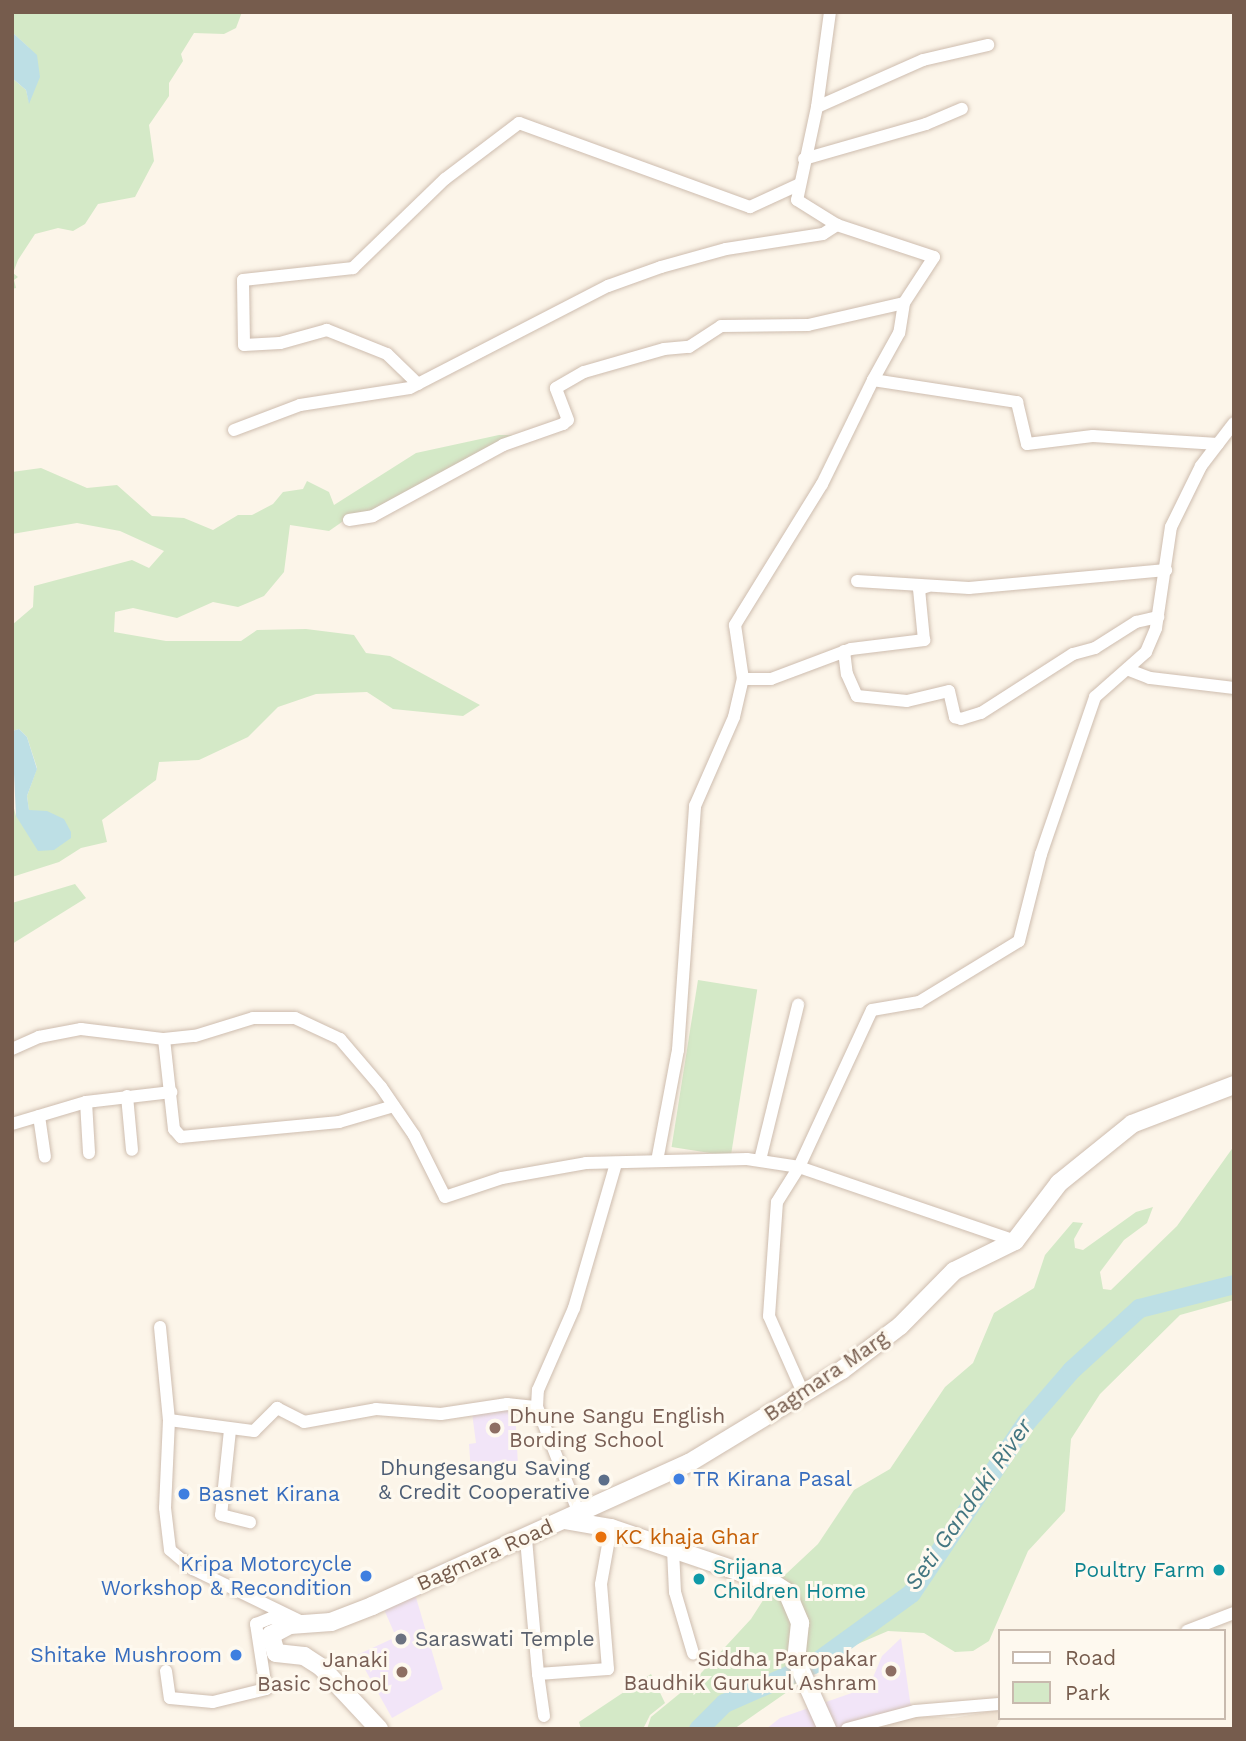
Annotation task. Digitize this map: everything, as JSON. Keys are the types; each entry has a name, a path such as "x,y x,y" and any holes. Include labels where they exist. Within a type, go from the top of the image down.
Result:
{"main road":[{"name":"Bagmara Marg","path":"571,1516 689,1463 804,1395 900,1326 954,1271 1015,1241 1059,1184 1132,1125 1234,1085"},
{"path":"571,1516 773,1583 787,1592 800,1623 796,1660 807,1679 827,1729"},
{"name":"Bagmara Road","path":"305,1624 331,1622 526,1539 571,1516"},
{"path":"305,1624 278,1630 271,1635 271,1649 304,1657 321,1667 379,1729"}],"street":[{"path":"657,1161 678,1050 695,806 734,717 743,679 735,625 822,484 899,333 904,303 934,257 837,225 797,200 817,107 830,12"},
{"path":"817,107 923,60 988,45"},
{"path":"804,159 926,124 962,109"},
{"path":"418,384 387,354 327,330 280,343 244,345 243,281 353,268 445,179 519,123 750,207 800,184"},
{"path":"234,430 300,405 418,384 608,286 726,249 823,233 837,225"},
{"path":"349,520 373,516 503,444 563,424 568,420 556,388 584,372 664,349 689,347 720,326 808,325 904,303"},
{"path":"873,380 1017,402 1027,443 1093,436 1218,444"},
{"path":"804,1395 769,1316 777,1202 799,1167 872,1010 919,1002 1018,941 1041,854 1096,697 1146,652 1158,617 1171,527 1182,499 1234,422"},
{"path":"857,582 928,586 1014,586 1166,570"},
{"path":"743,679 771,679 844,651 924,640 919,589 928,586"},
{"path":"844,651 849,682 857,696 907,701 949,691 955,717 961,719 997,704 1073,654 1096,648 1136,622 1158,617"},
{"path":"1129,670 1150,678 1234,688"},
{"path":"760,1160 799,1005"},
{"path":"12,1049 39,1037 81,1030 164,1039 195,1036 253,1018 295,1018 340,1039 394,1106 445,1197 544,1170 657,1161 760,1160 799,1167 1015,1241"},
{"path":"164,1039 174,1129 181,1137 339,1122 394,1106"},
{"path":"12,1124 86,1102 171,1092"},
{"path":"127,1096 132,1150"},
{"path":"86,1102 89,1153"},
{"path":"39,1116 46,1157"},
{"path":"571,1516 537,1407 538,1390 574,1308 616,1163"},
{"path":"160,1326 169,1420 165,1508 170,1550 193,1569 305,1624"},
{"path":"169,1420 229,1430 258,1429 277,1408 304,1422 376,1409 441,1414 507,1404 537,1407"},
{"path":"229,1430 222,1515 250,1522"},
{"path":"538,1674 608,1669 601,1584 611,1528"},
{"path":"526,1539 544,1716"},
{"path":"673,1550 675,1592 693,1653"},
{"path":"1192,1629 1234,1612"},
{"path":"166,1671 170,1698 214,1702 266,1689 256,1624 271,1618 305,1624"},
{"path":"847,1729 915,1711 998,1704"}],"shaded area":[{"name":"Dhune Sangu English Bording School","path":"515,1407 518,1466 471,1473 469,1444 476,1443 472,1413"},
{"name":"Janaki Basic School","path":"415,1594 443,1689 392,1718 357,1655 396,1637 383,1607"},
{"name":"Siddha Paropakar Baudhik Gurukul Ashram","path":"901,1638 911,1708 833,1729 766,1729 780,1718 869,1687 882,1656"},
{"path":"998,1710 998,1720 1001,1720 995,1729 853,1729 913,1716 953,1718"}],"green space":[{"path":"12,12 242,12 236,28 224,34 194,33 181,54 183,61 169,83 169,96 149,125 154,161 135,197 98,204 85,224 73,231 58,228 35,234 18,260 13,273 18,277 14,280 16,288 12,289 12,78 26,90 29,102 29,48 12,32"},
{"path":"499,435 522,435 373,513 352,515 329,531 290,525 284,572 264,596 238,607 213,602 177,618 133,608 115,612 114,632 166,641 241,641 257,630 306,629 354,635 366,653 390,656 480,705 463,716 393,709 367,692 316,694 278,707 248,737 199,760 159,762 156,780 102,820 107,842 81,848 59,862 12,877 12,801 16,816 47,811 29,811 27,796 37,768 27,737 19,729 12,731 12,625 33,607 34,586 132,560 149,568 164,551 120,531 77,523 12,534 12,472 41,468 87,488 117,485 152,516 184,518 213,530 238,515 252,515 273,504 283,492 303,489 307,481 329,492 334,505 416,453"},
{"path":"75,884 86,898 12,944 12,903"},
{"path":"698,980 757,989 731,1156 672,1147"},
{"path":"1234,1146 1234,1300 1180,1315 1100,1394 1071,1439 1065,1511 1028,1551 989,1641 973,1651 955,1652 924,1633 888,1631 853,1646 734,1729 647,1729 651,1717 690,1685 751,1619 771,1588 818,1544 854,1490 890,1469 945,1387 973,1363 994,1313 1034,1288 1045,1255 1073,1222 1083,1223 1074,1239 1075,1248 1083,1250 1136,1212 1153,1207 1147,1223 1124,1240 1100,1272 1103,1289 1111,1290 1177,1226"},
{"path":"651,1674 665,1703 650,1715 643,1729 581,1729 579,1722"}],"water":[{"path":"12,32 37,55 40,77 29,104 26,90 12,78"},
{"path":"19,729 27,737 37,769 27,796 29,810 47,811 64,819 71,832 71,838 54,850 38,851 16,816 12,731"}],"waterway":[{"name":"Seti Gandaki River","path":"698,1729 724,1703 813,1664 911,1593 1026,1422 1071,1370 1139,1308 1234,1284"}],"place":[{"name":"Dhune Sangu English Bording School","path":"495,1428"},
{"name":"TR Kirana Pasal","path":"679,1479"},
{"name":"Dhungesangu Saving & Credit Cooperative","path":"604,1480"},
{"name":"Basnet Kirana","path":"184,1494"},
{"name":"KC khaja Ghar","path":"601,1537"},
{"name":"Poultry Farm","path":"1219,1570"},
{"name":"Kripa Motorcycle Workshop & Recondition","path":"366,1576"},
{"name":"Srijana Children Home","path":"699,1579"},
{"name":"Saraswati Temple","path":"401,1639"},
{"name":"Shitake Mushroom","path":"236,1655"},
{"name":"Siddha Paropakar Baudhik Gurukul Ashram","path":"891,1671"},
{"name":"Janaki Basic School","path":"402,1672"}]}
